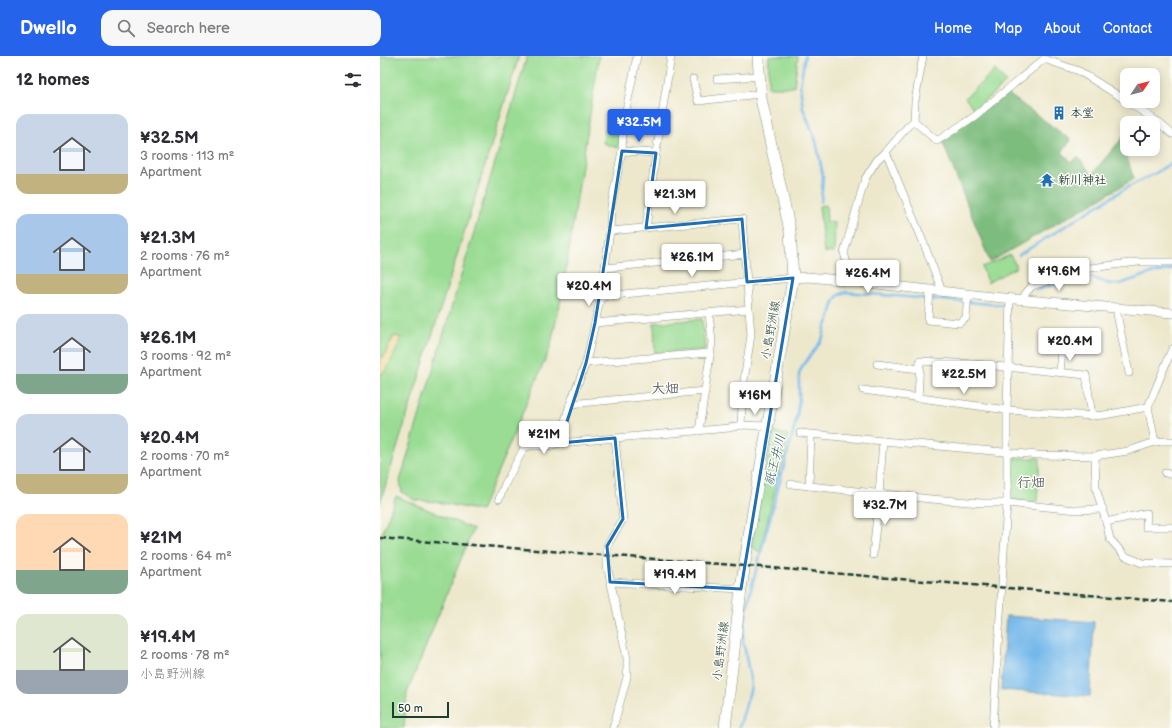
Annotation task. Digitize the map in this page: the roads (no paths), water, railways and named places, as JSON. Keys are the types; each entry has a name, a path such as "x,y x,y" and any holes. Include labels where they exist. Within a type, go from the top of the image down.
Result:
{"main road":[{"name":"小島野洲線","path":"725,728 741,589 752,516 793,278 790,231 760,94 758,56"}],"street":[{"path":"560,443 560,438 570,404 586,363 601,296 610,231 611,206 622,151 623,125 637,56"},
{"path":"646,228 671,56"},
{"path":"849,281 850,272 844,253 865,179 877,160 914,121 915,101 923,56"},
{"path":"914,121 936,141 975,116 1044,59 1079,71 1120,97"},
{"path":"717,79 759,76"},
{"path":"693,79 698,101 760,94"},
{"path":"1137,108 1172,134"},
{"path":"622,151 656,153"},
{"path":"886,152 940,286 944,292"},
{"path":"610,231 742,219 751,335 743,388 741,425"},
{"path":"605,268 745,254"},
{"path":"1023,299 1025,294 1032,286 1082,269 1138,262 1172,262"},
{"path":"582,294 592,297 747,282 808,278 849,281 930,296 944,292 968,300 1010,298 1172,313"},
{"path":"930,296 928,320 959,323 966,318 968,300"},
{"path":"994,728 1008,503 1008,368 1010,298"},
{"path":"595,323 749,309"},
{"path":"699,431 712,342 709,313"},
{"path":"1117,314 1129,373"},
{"path":"1155,442 1148,407 1169,362 1172,349"},
{"path":"1060,373 1062,350"},
{"path":"586,363 710,353"},
{"path":"918,398 920,361 975,364 1086,376 1092,416"},
{"path":"877,364 919,369"},
{"path":"570,404 705,390"},
{"path":"862,390 1008,410 1092,416 1148,407"},
{"path":"499,499 505,484 524,448 530,446 548,446 560,443 699,431 729,428 741,425 768,426"},
{"path":"800,433 1008,452 1095,456 1128,451 1155,442 1172,441"},
{"path":"809,486 811,435"},
{"path":"612,728 627,677 627,658 607,565 607,546 623,519 615,438"},
{"path":"872,555 883,441"},
{"path":"1095,456 1096,488 1110,539 1125,556 1142,563 1172,564"},
{"path":"791,484 967,502 1008,503 1077,510 1103,509"},
{"path":"1106,522 1147,513 1146,527 1172,527"},
{"path":"610,582 741,589"}],"water":[{"path":"1006,616 1094,622 1090,696 1001,690"}],"waterway":[{"path":"805,56 800,86 803,108 816,141 823,176 821,202"},
{"path":"1019,255 1126,188 1156,173 1172,162"},
{"name":"祇王井川","path":"1036,290 1077,277 1087,276 1110,284 1120,284 1149,274 1172,269"},
{"name":"祇王井川","path":"739,728 751,684 743,640 744,626 750,593 796,421 799,401 799,374 804,364 823,337 832,306 836,299 838,296 846,292 1003,305"},
{"name":"祇王井川","path":"777,489 775,485 778,476 782,473"}],"railway":[{"path":"380,538 772,568 1172,602"}],"place":[{"name":"本堂","path":"1059,113"},
{"name":"新川神社","path":"1047,180"}],"district":[{"name":"大畑","path":"665,388"},
{"name":"行畑","path":"1031,482"}]}
